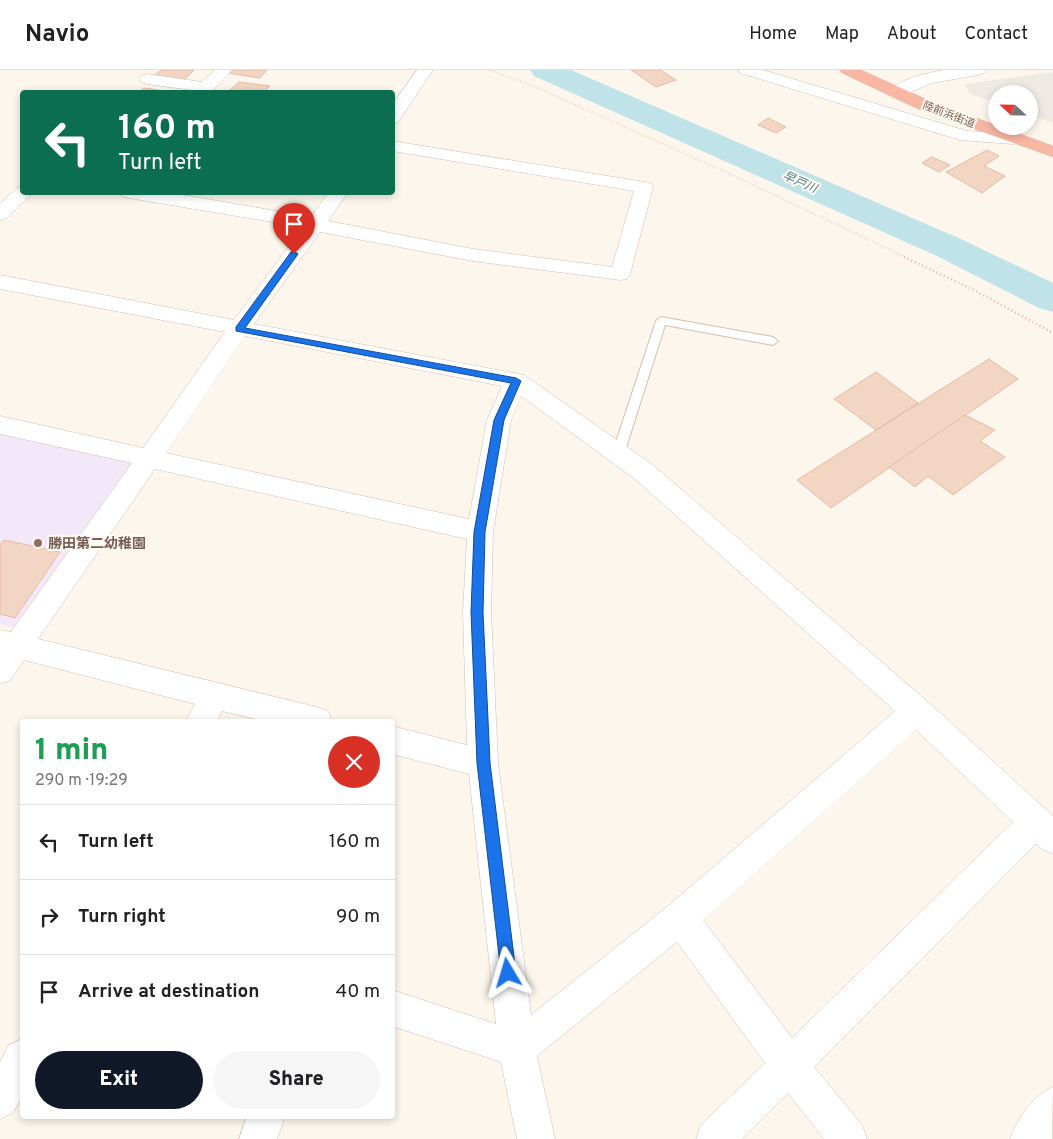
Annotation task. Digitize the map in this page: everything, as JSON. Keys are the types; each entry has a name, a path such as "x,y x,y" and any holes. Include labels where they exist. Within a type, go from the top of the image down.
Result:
{"highway":[{"name":"陸前浜街道","path":"848,70 896,93 988,122"},
{"name":"陸前浜街道","path":"895,74 988,112"},
{"name":"陸前浜街道","path":"1038,134 1053,136"},
{"name":"陸前浜街道","path":"1024,135 1053,152"}],"street":[{"path":"147,79 206,87 224,70"},
{"path":"395,114 425,70"},
{"path":"746,70 966,136 988,134"},
{"path":"896,93 913,82 945,74 978,70"},
{"path":"147,195 315,223 329,229 473,255 620,274 644,187 395,146"},
{"path":"0,214 21,195"},
{"path":"0,671 9,643 149,458 239,329 337,195"},
{"path":"0,282 516,381 652,479 916,712 1044,830 790,1066 715,1139"},
{"path":"516,381 499,420 480,532 477,612 483,763 517,1049 536,1139"},
{"path":"0,425 480,532"},
{"path":"9,643 309,719"},
{"path":"202,719 214,696"},
{"path":"517,1049 680,918 916,712"},
{"path":"395,741 483,763"},
{"path":"680,918 790,1066 848,1139"},
{"path":"395,1009 517,1049"},
{"path":"0,1100 20,1062"},
{"path":"1029,1139 1053,1106"},
{"path":"258,1139 265,1119"}],"lane":[{"path":"618,454 661,321 773,341"}],"path":[{"path":"488,70 533,86 726,172 972,289 1053,333"}],"shaded area":[{"path":"1053,72 1053,123 1038,118 1038,85 988,85 988,100 970,94 965,84"},
{"name":"勝田第二幼稚園","path":"0,430 136,461 14,628 0,624"}],"building":[{"path":"161,70 194,70 183,81 154,76"},
{"path":"231,70 267,70 260,78 228,73"},
{"path":"631,70 660,70 676,80 656,87"},
{"path":"239,82 270,86 266,90 230,90"},
{"path":"768,118 786,127 776,133 758,125"},
{"path":"987,150 999,156 984,166 1005,176 982,193 946,172"},
{"path":"932,157 950,165 939,172 922,163"},
{"path":"989,359 1018,379 831,508 797,480"},
{"path":"876,372 918,403 876,430 834,399"},
{"path":"965,415 995,430 980,441 1005,457 953,495 928,476 915,487 889,467"},
{"path":"4,540 60,552 15,618 0,614 0,545"}],"waterway":[{"name":"早戸川","path":"545,70 950,248 1053,299"}],"place":[{"name":"勝田第二幼稚園","path":"38,543"}],"route":[{"path":"294,254 239,329 516,381 499,420 480,532 477,612 483,763 508,973"}]}
